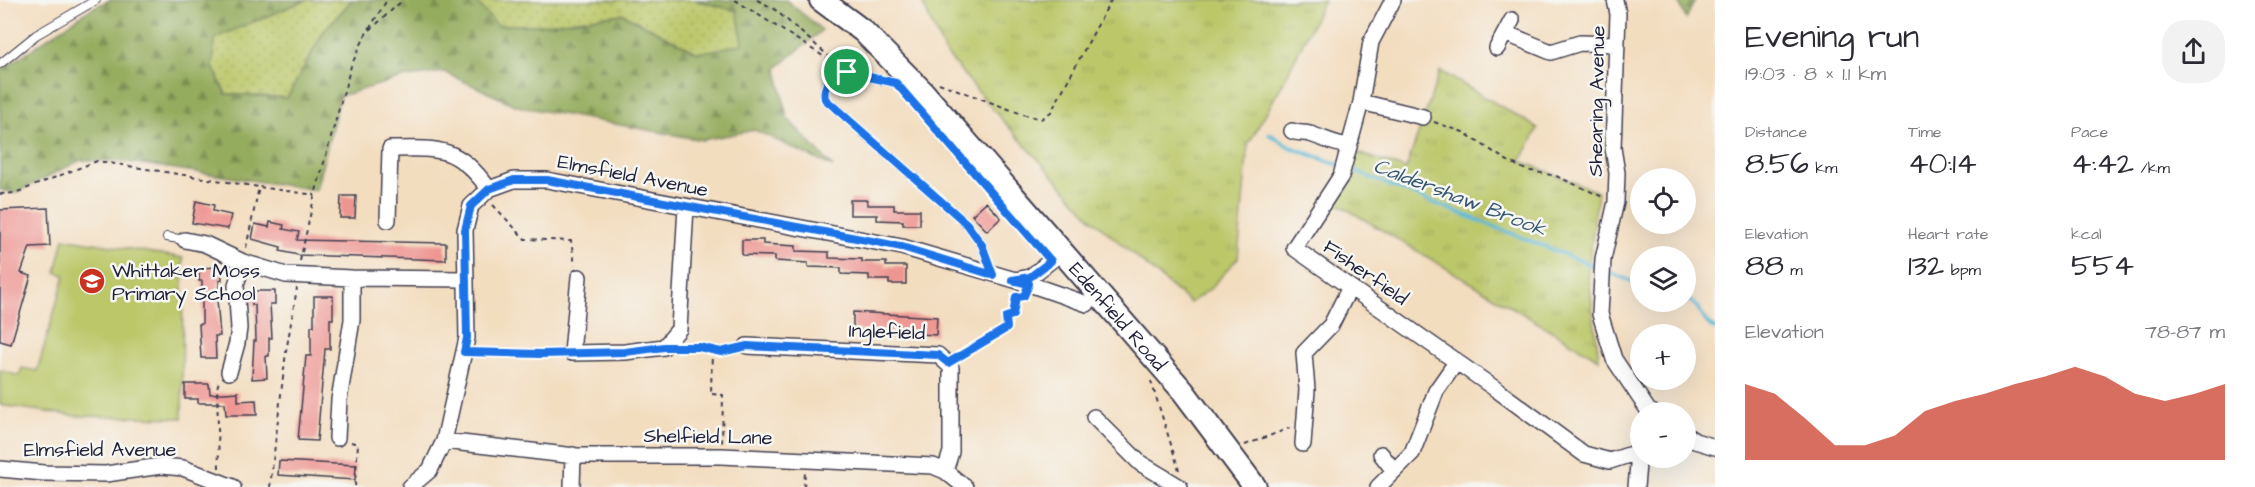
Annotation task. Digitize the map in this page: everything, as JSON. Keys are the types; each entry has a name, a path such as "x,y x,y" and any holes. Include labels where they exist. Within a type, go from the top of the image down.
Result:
{"main road":[{"name":"Edenfield Road","path":"804,0 853,39 896,83 1183,391 1220,448 1237,487"},
{"name":"Edenfield Road","path":"822,0 863,31 923,92 1057,257 1087,304 1173,401 1255,487"}],"street":[{"name":"Fisherfield","path":"1393,0 1371,42 1360,102 1341,176 1294,248 1584,454 1610,462 1630,455"},
{"name":"Shearing Avenue","path":"1615,0 1618,14 1613,148 1617,173 1616,202 1603,259 1600,315 1614,359 1643,402"},
{"path":"1497,48 1509,27 1551,52 1580,43 1617,44"},
{"path":"1360,102 1423,117"},
{"path":"1303,129 1346,152"},
{"path":"388,220 390,149 430,148 456,156 474,169 487,192 471,206 465,230 467,338 444,441 430,470 410,487"},
{"name":"Elmsfield Avenue","path":"487,192 514,180 547,180 902,247 1029,284 1087,304"},
{"path":"579,277 572,353 625,352 664,347 679,329 686,207"},
{"path":"185,240 205,244 243,262 286,275 466,279"},
{"path":"1012,280 1030,277 1057,257"},
{"path":"229,372 239,328 236,285 243,262"},
{"path":"337,438 339,400 352,320 352,278"},
{"path":"1303,444 1307,390 1304,353 1331,325 1350,287"},
{"name":"Inglefield","path":"747,346 938,355 948,363"},
{"path":"1378,487 1412,453 1436,391 1456,361"},
{"path":"945,471 951,452 951,366 948,363"},
{"path":"1094,417 1140,463 1180,482"},
{"name":"Shelfield Lane","path":"444,441 573,455 721,456 933,466 945,471 965,487"},
{"path":"1696,441 1715,447"},
{"path":"1381,454 1394,471"},
{"path":"572,487 573,455"},
{"name":"Elmsfield Avenue","path":"0,469 107,480 161,466 183,468 223,486"},
{"path":"1636,487 1638,468"}],"lane":[{"path":"0,64 36,35 96,0"},
{"path":"896,83 847,72 837,73 826,84 825,99 967,224 982,245 993,275"},
{"path":"167,237 185,240"}],"path":[{"path":"270,487 301,252 351,66 366,34 387,0"},
{"path":"366,34 403,0"},
{"path":"735,0 847,72"},
{"path":"757,0 773,8 847,72"},
{"path":"923,92 938,83 1041,119 1051,112 1111,0"},
{"path":"1423,117 1463,132 1526,170 1556,176 1616,202"},
{"path":"0,194 15,193 97,161 315,195"},
{"path":"243,262 259,187"},
{"path":"487,192 525,239 571,241 572,255 579,277"},
{"path":"948,363 1007,328 1006,317 1013,315 1016,297 1024,296 1029,284"},
{"path":"664,347 699,347 721,352 747,346"},
{"path":"712,350 711,394 723,395 721,456"},
{"path":"464,352 572,353"},
{"path":"223,486 217,388 220,379 229,372"},
{"path":"1148,373 1180,482"},
{"path":"1220,448 1305,423"},
{"path":"337,438 358,444 355,487"}],"green space":[{"path":"110,0 306,0 215,38 213,67 226,94 287,98 324,31 352,0 474,0 497,25 540,25 623,14 698,53 743,44 737,11 695,0 786,0 822,30 777,68 787,118 833,167 755,130 702,140 517,106 444,72 402,78 340,96 316,190 129,162 81,160 15,193 0,190 0,71 92,8"},
{"path":"304,0 352,0 324,31 288,98 226,94 213,67 215,37"},
{"path":"474,0 695,0 737,11 744,45 698,53 623,14 540,25 497,25"},
{"path":"921,0 1324,0 1284,81 1248,145 1238,258 1210,289 1190,303 1092,219 997,114 944,51"},
{"path":"1678,0 1695,0 1686,19"},
{"path":"1440,71 1538,128 1521,161 1598,192 1588,271 1599,359 1328,198 1352,151 1406,169"},
{"path":"64,238 183,258 182,418 75,416 0,405 0,370 19,376 22,368 37,371 65,275 56,272"}],"building":[{"path":"341,196 356,196 355,218 340,218"},
{"path":"850,200 867,200 867,205 894,205 894,210 920,210 920,225 903,225 903,221 877,220 877,215 850,215"},
{"path":"196,201 214,205 213,211 231,215 228,229 192,223"},
{"path":"986,202 1001,218 987,231 972,215"},
{"path":"48,208 50,246 30,247 21,273 31,276 11,344 0,341 0,210"},
{"path":"270,222 284,225 283,229 299,232 297,240 446,243 446,260 298,255 280,251 281,247 252,239 255,224 269,227"},
{"path":"742,240 763,240 763,244 796,246 796,251 829,252 829,258 862,259 862,262 886,262 886,266 906,266 906,284 889,284 889,280 869,280 869,275 841,274 841,268 808,267 808,263 775,261 775,256 742,255"},
{"path":"221,267 222,280 219,281 219,299 217,299 220,336 215,336 216,358 201,358 199,324 202,324 202,281 199,281 199,268"},
{"path":"252,291 275,291 275,304 270,304 272,338 269,338 269,356 266,356 267,378 252,379 254,341 256,341 255,305 252,305"},
{"path":"314,296 333,296 330,349 325,349 317,441 298,440 306,356 311,356"},
{"path":"853,312 937,317 936,335 853,330"},
{"path":"185,384 209,384 210,394 238,392 238,401 256,400 257,415 226,415 225,403 198,403 198,399 185,399"},
{"path":"279,461 356,465 355,480 278,475"}],"waterway":[{"name":"Caldershaw Brook","path":"1269,134 1290,147 1339,165"},
{"name":"Caldershaw Brook","path":"1346,168 1599,268"},
{"name":"Caldershaw Brook","path":"1606,271 1630,281"},
{"name":"Caldershaw Brook","path":"1696,306 1710,326 1715,329"}],"place":[{"name":"Whittaker Moss Primary School","path":"92,281"}],"route":[{"path":"847,72 896,83 1051,261 1030,277 1012,280 1029,284 1024,296 1016,297 1013,315 1006,317 1007,328 948,363 938,355 747,346 721,352 699,347 664,347 625,352 510,354 464,352 467,338 465,230 471,206 489,189 514,180 547,180 872,241 902,247 993,275 982,245 967,224 825,99 826,84 837,73 847,72"}]}
